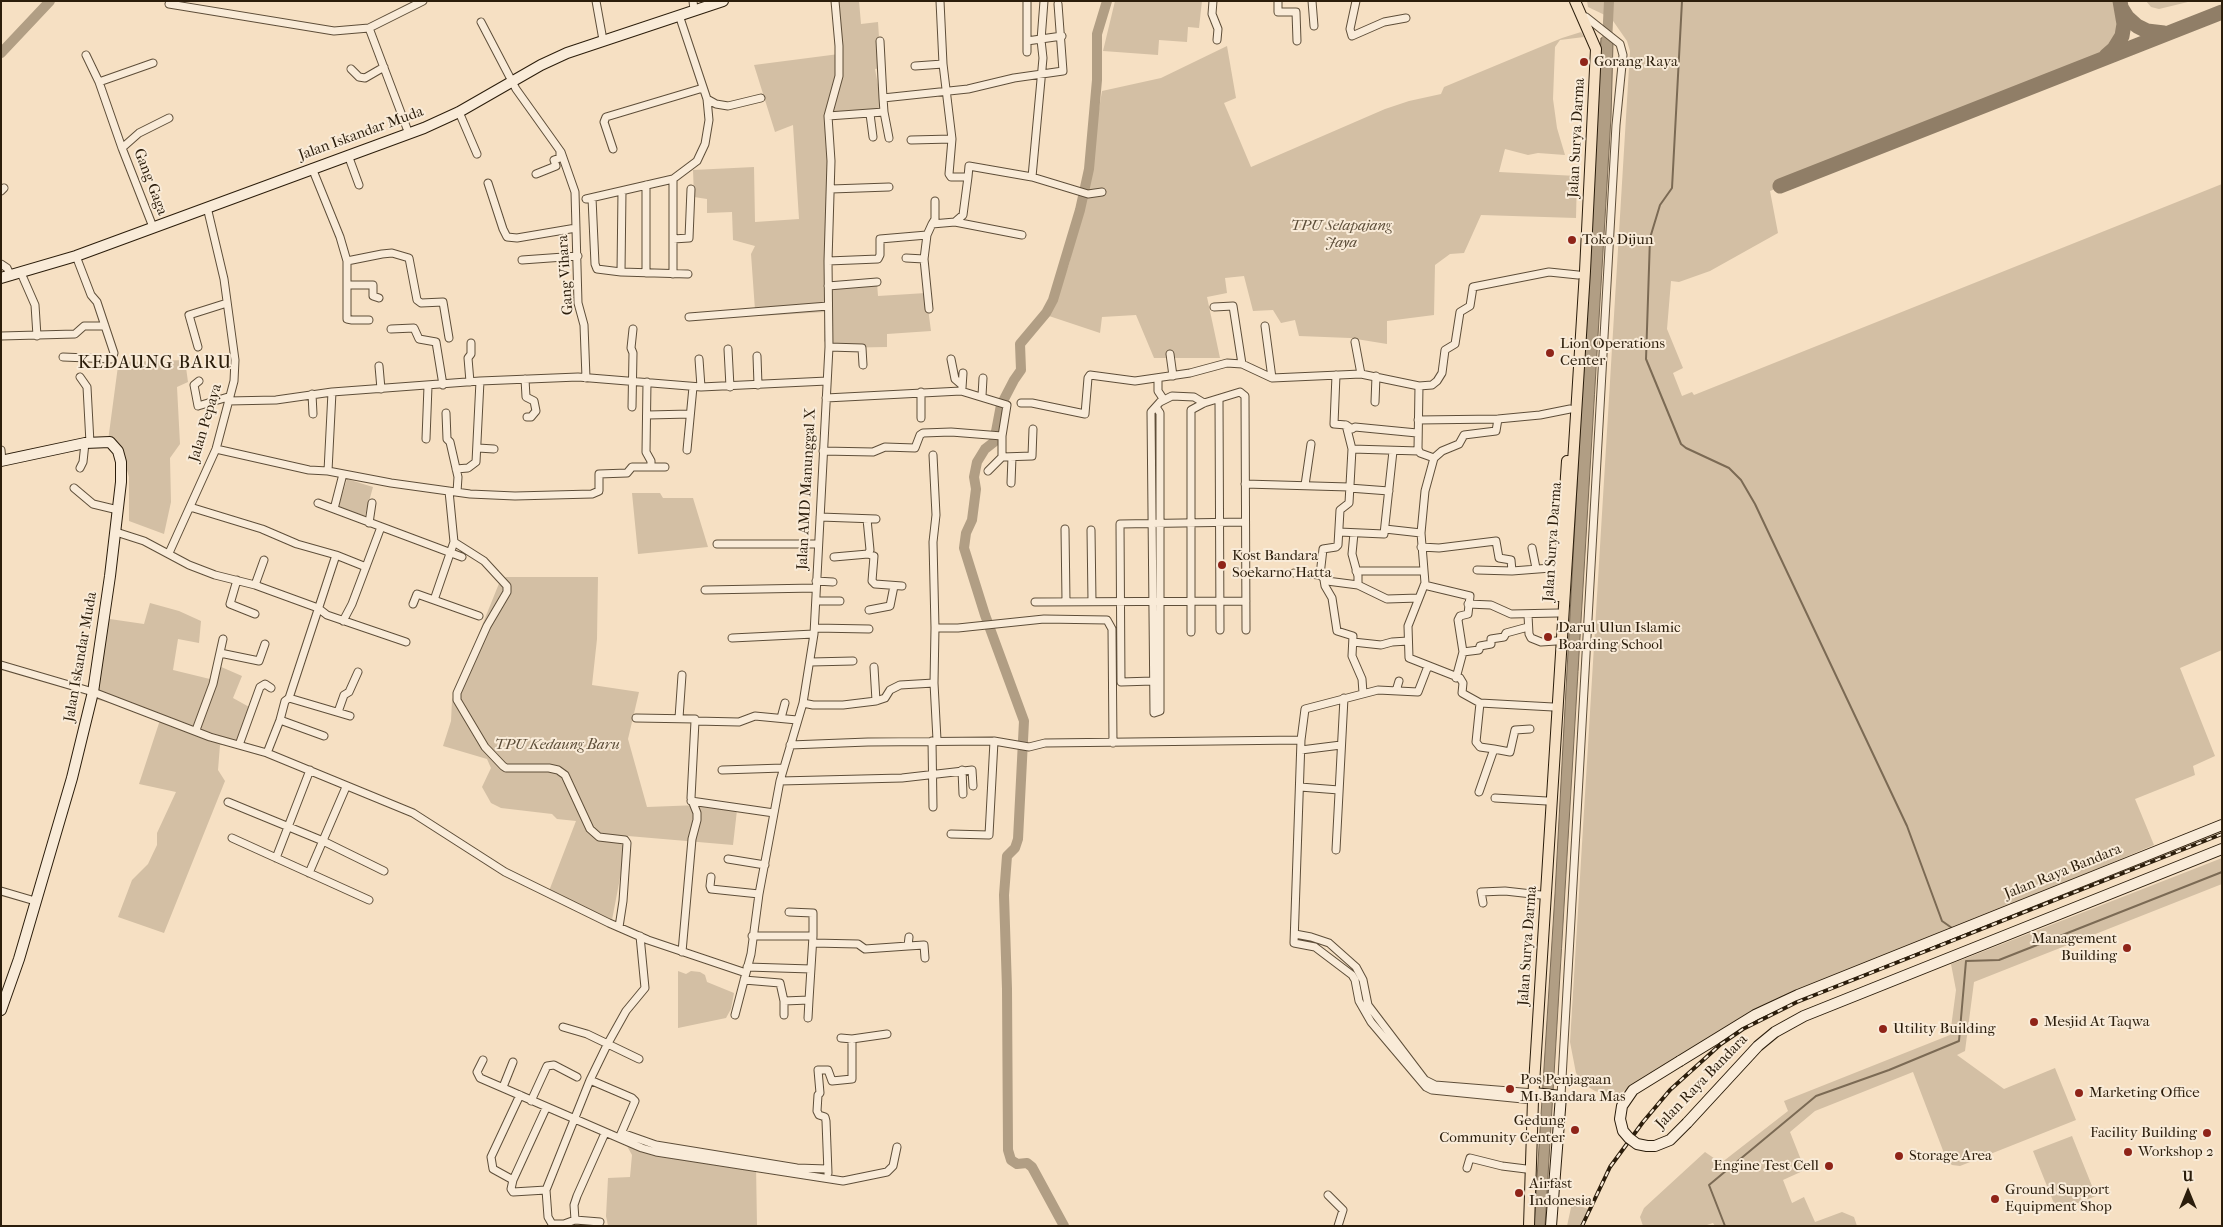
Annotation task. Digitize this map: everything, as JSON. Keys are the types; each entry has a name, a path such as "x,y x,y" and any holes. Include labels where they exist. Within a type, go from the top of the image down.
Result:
{"main road":[{"name":"Jalan Surya Darma","path":"1529,1226 1541,894 1556,641 1592,155 1596,49 1575,1"},
{"name":"Jalan Surya Darma","path":"1523,1226 1533,1096 1592,40"}],"street":[{"path":"169,4 319,30 347,31 369,28 423,1"},
{"path":"596,1 603,40"},
{"name":"Jalan Iskandar Muda","path":"11,276 76,256 409,134 459,112 541,65 603,40 679,15 694,6 723,1"},
{"name":"Jalan AMD Manunggal X","path":"735,1015 746,973 780,782 803,703 815,631 829,348 828,261 832,161 828,116 839,76 839,46 835,1"},
{"path":"940,1 946,92 952,139 950,176 968,178"},
{"path":"1027,1 1027,52"},
{"path":"1032,177 1042,74 1041,40 1044,1"},
{"path":"1213,1 1212,14 1218,29 1217,40"},
{"path":"1278,1 1278,12 1296,12 1297,41"},
{"path":"1312,1 1314,26"},
{"path":"1356,1 1350,29 1352,36 1384,22 1406,18"},
{"path":"1580,1 1592,30 1592,40"},
{"path":"883,98 946,92 1063,71 1062,36 1058,4"},
{"path":"679,15 707,99 709,120 705,144 697,161 673,178 589,199 595,267 597,269 621,272 688,274"},
{"path":"1548,1224 1558,1096 1616,125 1623,55 1620,44 1586,17"},
{"name":"Gang Vihara","path":"481,22 509,84 560,152 576,200 575,228 578,256 578,303 584,325 582,378"},
{"path":"369,28 409,134"},
{"path":"1027,41 1062,36"},
{"path":"880,41 884,112 889,138"},
{"name":"Gang Gaga","path":"86,56 99,82 152,227"},
{"path":"99,82 153,63"},
{"path":"915,66 944,64"},
{"path":"351,69 360,77 365,78 384,67"},
{"path":"612,149 604,122 606,117 703,88"},
{"path":"707,99 716,104 728,106 761,98"},
{"path":"459,112 476,154"},
{"path":"828,116 884,112"},
{"path":"870,114 873,137"},
{"path":"122,148 139,133 169,118"},
{"path":"911,140 952,139"},
{"path":"536,174 556,166 554,160 560,158 560,152"},
{"path":"348,156 359,185"},
{"path":"955,222 963,215 969,166 1032,177 1088,194 1102,192"},
{"path":"312,168 340,237 347,261 347,318 352,320 369,320"},
{"path":"673,178 673,274"},
{"path":"488,183 507,237 517,238 575,228"},
{"path":"646,185 646,273"},
{"path":"831,189 889,187"},
{"path":"673,239 690,238 691,189"},
{"path":"621,272 622,191"},
{"path":"929,309 924,259 927,235 935,219 935,201"},
{"name":"Jalan Pepaya","path":"169,553 216,449 234,381 235,360 224,279 207,207"},
{"path":"932,224 955,222 1022,234"},
{"path":"828,261 878,259 880,255 880,239 927,235"},
{"path":"347,261 392,253 409,258 417,300 421,303 443,302 449,338"},
{"path":"63,357 112,359 114,353 97,302 91,294 76,256"},
{"path":"522,260 578,256"},
{"path":"906,258 924,259"},
{"path":"1,264 7,268 11,276 35,305 37,336"},
{"path":"1021,403 1086,414 1088,378 1090,375 1135,381 1173,376 1227,363 1242,364 1272,378 1361,374 1420,386 1432,385 1440,378 1444,352 1455,344 1460,312 1470,306 1473,287 1549,272 1578,275"},
{"path":"828,286 878,282"},
{"path":"347,285 373,285 373,296 379,298"},
{"path":"198,347 189,315 227,303"},
{"path":"689,317 828,306"},
{"path":"1214,307 1233,306 1242,364"},
{"path":"1,336 75,334 84,326 106,326"},
{"path":"1265,326 1272,378"},
{"path":"391,329 414,328 419,339 436,342 443,385"},
{"path":"632,407 634,353 631,348 633,329"},
{"path":"1355,342 1361,374"},
{"path":"470,382 468,358 472,354 471,343"},
{"path":"829,348 862,348 863,365"},
{"path":"728,349 730,387"},
{"path":"1170,354 1173,376"},
{"path":"757,356 758,385"},
{"path":"687,450 690,414 697,387 699,359"},
{"path":"951,359 955,379 962,388"},
{"path":"379,366 381,389"},
{"path":"962,388 963,373"},
{"path":"1336,375 1334,424 1346,425 1352,429 1355,427 1417,433"},
{"path":"1375,402 1376,376"},
{"path":"80,377 88,387 87,443 80,468"},
{"path":"199,381 194,385 198,406 228,399 276,400 332,392 525,379 582,378 697,387 730,387 827,381"},
{"path":"982,396 983,378"},
{"path":"1158,378 1158,391 1164,400"},
{"path":"525,379 526,397 534,400 536,411 530,417 527,417"},
{"path":"456,469 472,466 476,462 480,381"},
{"path":"647,382 646,452 652,461 651,467"},
{"path":"426,439 428,386"},
{"path":"1418,451 1417,433 1420,386"},
{"path":"826,398 962,388 1006,405 998,436 1002,457"},
{"path":"328,471 332,392"},
{"path":"921,392 921,418"},
{"path":"1191,632 1191,412 1192,408 1238,392 1244,394 1246,630"},
{"path":"312,394 313,414"},
{"path":"1156,602 1153,681 1154,713 1160,711 1156,602 1156,523 1151,412 1164,400 1172,396 1188,396 1204,403"},
{"path":"1219,400 1220,630"},
{"path":"1418,420 1498,419 1570,410"},
{"path":"446,413 447,439 450,442 459,479 458,492"},
{"path":"648,415 690,414"},
{"path":"1498,419 1496,431 1464,434 1459,444 1442,451 1434,458 1425,491 1421,533 1424,585 1408,622 1409,658 1462,681 1462,693 1480,703 1553,707"},
{"path":"1346,425 1352,449 1348,506 1341,507 1340,510 1337,547 1323,549 1322,578 1332,598 1337,631 1353,636 1352,656 1362,679 1363,692"},
{"path":"988,471 1002,457 1032,456 1033,430"},
{"path":"823,452 873,452 885,448 915,448 920,435 923,433 951,432 998,436"},
{"name":"Jalan Iskandar Muda","path":"1,1010 19,959 72,778 93,692 116,532 121,482 121,462 118,452 110,442 87,443 2,457"},
{"path":"1305,485 1311,444"},
{"path":"478,448 494,449"},
{"path":"216,449 309,470 328,471 391,483 458,492 515,496 593,494 599,491 599,474 627,473 632,467 665,467"},
{"path":"1352,449 1418,451 1434,458"},
{"path":"1338,532 1383,535 1393,451"},
{"path":"932,807 935,741 935,628 932,542 936,515 933,455"},
{"path":"1011,483 1012,457"},
{"path":"334,509 343,474"},
{"path":"1245,484 1301,487 1305,485 1389,491"},
{"path":"74,488 93,504 118,510"},
{"path":"434,600 454,542 449,491"},
{"path":"370,523 372,502"},
{"path":"318,503 462,557"},
{"path":"190,507 262,529 297,544 336,555 366,567"},
{"path":"820,517 876,519"},
{"path":"867,519 870,550 868,554"},
{"path":"1153,681 1121,682 1120,524 1245,522"},
{"path":"343,621 352,604 381,527"},
{"path":"1065,529 1066,601"},
{"path":"1385,529 1421,533"},
{"path":"1091,530 1092,601"},
{"path":"116,532 144,541 189,565 215,575 256,585 318,608 327,615 406,642"},
{"path":"1354,533 1352,552 1358,585"},
{"path":"1421,547 1439,548 1496,540 1499,558 1511,560 1512,571"},
{"path":"454,542 484,560 507,583 506,592 487,626 456,693 457,700 485,747 503,766 506,768 549,768 558,770 565,775 590,829 599,837 622,838 627,843 619,927"},
{"path":"717,544 818,544"},
{"path":"1532,548 1536,568"},
{"path":"834,557 868,554 874,556 872,582 875,584 898,586 890,606 869,610"},
{"path":"266,753 280,720 285,701 288,698 336,555"},
{"path":"256,585 264,560"},
{"path":"1477,570 1512,571 1563,566"},
{"path":"1356,571 1423,571"},
{"path":"1294,573 1358,585 1387,599 1418,598"},
{"path":"237,580 230,604 255,614"},
{"path":"705,590 816,585 833,582"},
{"path":"1424,585 1469,596 1468,614 1460,616 1458,620 1464,652 1456,678"},
{"path":"412,604 417,594 479,616"},
{"path":"816,601 840,601"},
{"path":"1035,602 1246,601"},
{"path":"1468,604 1492,605 1510,614 1558,613"},
{"path":"1528,615 1529,636 1534,640 1556,641"},
{"path":"935,628 1087,618 1102,619 1111,624 1113,742"},
{"path":"1464,652 1480,650 1480,646 1491,644 1491,638 1504,637 1506,633 1528,627"},
{"path":"732,638 815,631 869,629"},
{"path":"196,730 213,684 224,639"},
{"path":"1353,642 1381,645 1408,641"},
{"path":"220,653 259,661 265,644"},
{"path":"811,662 853,661"},
{"path":"1,665 93,692 196,730 210,737 266,753 415,814 505,872 619,927 682,952 780,983 784,1001 784,1015"},
{"path":"1428,666 1418,692 1378,690 1363,692 1306,708 1301,740 1294,943 1315,947 1352,975 1355,980 1359,1001 1371,1022 1426,1087 1432,1090 1558,1096"},
{"path":"874,667 876,701"},
{"path":"338,712 344,694 348,694 358,672"},
{"path":"680,718 682,675"},
{"path":"1396,691 1400,680"},
{"path":"803,703 843,705 876,701 885,698 890,690 900,685 934,683"},
{"path":"239,745 260,687 265,684 271,688"},
{"path":"288,698 350,716"},
{"path":"1336,850 1344,698"},
{"path":"781,718 785,703"},
{"path":"1480,703 1476,742 1480,747 1510,752 1514,730 1530,729"},
{"path":"636,718 695,718 695,721 739,722 755,716 797,720"},
{"path":"280,720 324,736"},
{"path":"682,952 692,839 697,820 697,813 691,801 695,721"},
{"path":"790,745 994,741 1026,746 1113,742 1301,740"},
{"path":"951,834 990,835 994,741"},
{"path":"1301,750 1341,745"},
{"path":"1479,792 1494,749"},
{"path":"722,770 783,768"},
{"path":"276,858 310,770"},
{"path":"962,770 963,794"},
{"path":"780,782 933,776 962,770 972,770 973,786"},
{"path":"309,873 346,787"},
{"path":"1300,787 1338,790"},
{"path":"1495,798 1547,801"},
{"path":"691,801 774,813"},
{"path":"228,802 323,841 384,871"},
{"name":"Jalan Raya Bandara","path":"2222,825 1798,995 1755,1015 1642,1084 1627,1097 1622,1106 1620,1119 1623,1131 1633,1142 1650,1147 1670,1140 1750,1054 1775,1032 1812,1012 2222,849"},
{"path":"232,838 369,900"},
{"path":"728,859 765,865"},
{"path":"711,878 711,889 759,894"},
{"path":"1,891 36,901"},
{"path":"1483,903 1481,892 1505,891 1541,894"},
{"path":"789,912 813,912 808,1018"},
{"path":"1294,934 1311,936 1329,943 1356,967 1363,980 1368,1005 1425,1080 1435,1085 1533,1096"},
{"path":"600,1222 575,1220 564,1225 552,1224 548,1217 546,1190 590,1080 626,1011 645,988 640,936"},
{"path":"752,936 858,944 865,949 924,945 925,958"},
{"path":"908,946 909,937"},
{"path":"746,973 811,969"},
{"path":"784,1001 809,1000"},
{"path":"563,1027 587,1034 639,1059"},
{"path":"841,1038 852,1039 887,1034"},
{"path":"828,1180 826,1121 825,1117 819,1115 817,1111 818,1095 820,1093 818,1070 828,1070 832,1081 852,1078 852,1039"},
{"path":"483,1060 477,1076 605,1133 656,1145 798,1168 827,1170"},
{"path":"503,1087 513,1062"},
{"path":"531,1101 547,1066 558,1066 577,1077"},
{"path":"590,1080 632,1098 635,1102 620,1136"},
{"path":"513,1180 493,1169 491,1157 520,1095"},
{"path":"546,1108 513,1180 511,1189 513,1192 546,1190"},
{"path":"575,1220 574,1206 577,1196 605,1133"},
{"path":"620,1136 656,1152 828,1180 850,1181 887,1172 893,1166 896,1147"},
{"path":"1467,1168 1470,1158 1502,1166 1526,1168"},
{"path":"1328,1195 1343,1210 1338,1226"}],"green space":[{"path":"834,1 859,1 861,24 878,22 881,68 875,69 883,111 831,116 831,144 835,169 831,285 877,283 878,296 926,293 931,331 887,334 887,347 831,348 824,341 825,312 760,316 755,310 751,254 755,246 733,240 732,212 707,213 707,199 694,197 693,170 754,167 755,222 799,219 793,125 775,132 754,65 839,54"},
{"path":"1115,1 1202,1 1199,28 1188,27 1187,42 1159,40 1158,55 1103,51"},
{"path":"1587,1 2118,1 2122,9 2124,24 2122,36 2113,49 2099,59 1770,191 1778,233 1710,271 1679,282 1671,281 1667,329 1683,368 1673,373 1682,396 1692,392 1694,395 2222,184 2222,650 2180,668 2215,756 2193,766 2195,775 2135,799 2154,845 1763,1009 1692,1048 1645,1076 1621,1093 1609,1095 1595,1091 1585,1085 1576,1073 1570,1042 1630,51 1627,41 1611,18 1588,7"},
{"path":"2146,1 2192,1 2159,9 2151,7"},
{"name":"TPU Selapajang Jaya","path":"1581,32 1584,37 1560,40 1555,47 1553,99 1557,128 1565,155 1538,153 1528,155 1505,149 1499,172 1577,176 1576,218 1481,215 1464,253 1450,254 1435,265 1434,315 1387,321 1387,344 1350,338 1299,336 1295,320 1281,323 1273,310 1253,311 1244,276 1225,278 1227,293 1207,297 1220,358 1154,358 1136,315 1102,317 1100,333 1049,316 1069,264 1088,175 1102,91 1161,78 1227,46 1236,98 1224,103 1251,167 1385,109 1409,101 1441,94 1444,87 1562,38"},
{"path":"185,360 188,382 177,387 180,444 170,458 171,502 164,534 129,521 129,477 124,460 108,441 118,366 122,362"},
{"path":"347,479 373,487 365,516 338,508"},
{"path":"632,493 660,493 663,498 693,498 708,547 638,554"},
{"name":"TPU Kedaung Baru","path":"506,577 598,577 597,639 592,685 639,692 628,739 647,807 699,805 737,810 733,845 628,836 612,920 549,891 576,821 557,819 552,814 501,808 491,803 482,787 491,768 487,759 443,746 451,721 452,700 500,581"},
{"path":"150,603 179,611 201,621 199,643 178,639 173,670 214,680 219,666 242,676 233,698 251,708 236,744 220,745 218,770 225,781 164,933 118,917 132,880 148,864 157,845 157,833 176,792 139,784 161,717 95,699 103,618 144,624"},
{"path":"2222,858 2222,884 1974,982 1965,1051 1957,1055 2004,1089 2055,1068 2076,1120 1960,1166 1952,1165 1947,1161 1913,1072 1815,1111 1790,1132 1805,1170 1783,1180 1792,1203 1804,1197 1815,1222 1842,1212 1854,1217 1857,1226 1715,1226 1713,1223 1704,1226 1643,1226 1640,1217 1644,1208 1705,1152 1721,1163 1788,1111 1784,1101 1950,1035 1956,990 1951,964"},
{"path":"678,971 686,974 691,971 700,972 705,975 707,982 734,993 731,1009 726,1018 678,1028"},
{"path":"2072,1136 2096,1196 2057,1211 2033,1151"},
{"path":"622,1137 648,1148 756,1164 757,1226 608,1226 606,1216 608,1178 630,1177 632,1155"},
{"path":"1572,1203 1588,1209 1582,1226 1567,1226"}],"shaded area":[{"path":"1607,37 1613,42 1611,117 1545,1226 1534,1226 1555,894 1601,38"}],"waterway":[{"path":"1,53 50,1"},
{"path":"1064,1226 1032,1167 1027,1163 1017,1164 1011,1160 1008,1150 1007,989 1004,895 1007,856 1015,848 1018,839 1024,721 985,615 964,548 966,533 972,520 976,489 974,477 977,462 985,449 994,442 1001,405 1021,370 1020,344 1046,313 1053,300 1080,210 1089,169 1097,80 1097,34 1107,1"},
{"path":"1607,43 1609,1"},
{"path":"1682,1 1672,188 1660,205 1650,238 1646,359 1681,444 1729,468 1741,480 1755,504 1907,826 1942,921 1952,928"},
{"path":"1725,1226 1709,1185 1816,1096 1889,1070 1959,1041 1966,961 1999,960 2222,872"}],"taxiway":[{"path":"2106,56 2114,49 2122,36 2124,24 2120,1"},
{"path":"2122,9 2127,17 2137,26 2147,31 2164,33"},
{"path":"1780,186 2222,12"}],"railway":[{"path":"1582,1226 1610,1167 1643,1122 1670,1090 1721,1044 1743,1029 1797,1002 2222,834"}],"place":[{"name":"Gorang Raya","path":"1584,62"},
{"name":"Toko Dijun","path":"1572,240"},
{"name":"Lion Operations Center","path":"1550,353"},
{"name":"Kost Bandara Soekarno Hatta","path":"1222,565"},
{"name":"Darul Ulun Islamic Boarding School","path":"1548,637"},
{"name":"Management Building","path":"2127,948"},
{"name":"Mesjid At Taqwa","path":"2034,1022"},
{"name":"Utility Building","path":"1883,1029"},
{"name":"Pos Penjagaan M1 Bandara Mas","path":"1510,1089"},
{"name":"Marketing Office","path":"2079,1093"},
{"name":"Gedung Community Center","path":"1575,1130"},
{"name":"Facility Building","path":"2207,1133"},
{"name":"Workshop 2","path":"2128,1152"},
{"name":"Storage Area","path":"1899,1156"},
{"name":"Engine Test Cell","path":"1829,1166"},
{"name":"Airfast Indonesia","path":"1519,1193"},
{"name":"Ground Support Equipment Shop","path":"1995,1199"}],"district":[{"name":"KEDAUNG BARU","path":"155,364"}]}
